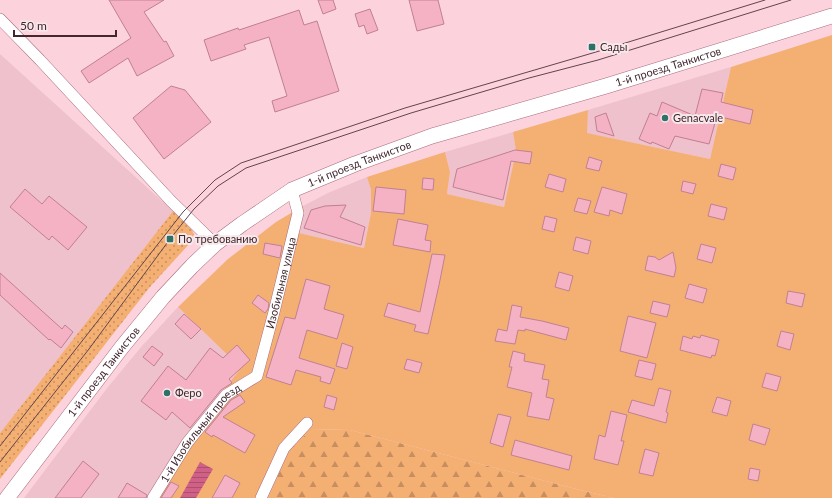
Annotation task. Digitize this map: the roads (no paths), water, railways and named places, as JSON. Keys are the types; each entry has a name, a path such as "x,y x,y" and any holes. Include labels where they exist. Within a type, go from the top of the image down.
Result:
{"main road":[{"name":"1-й проезд Танкистов","path":"7,498 122,348 192,266 215,244 292,190 355,164 432,136 600,88 832,16"}],"street":[{"path":"0,19 171,201 215,244"},
{"name":"Изобильная улица","path":"256,376 274,312 298,213 292,190"},
{"name":"1-й Изобильный проезд","path":"152,498 187,443 226,395 256,376"},
{"path":"261,498 284,448 307,423"}],"tram line":[{"path":"0,446 183,212 215,180 241,163 405,108 596,52 765,0"},
{"path":"0,462 89,349 194,209 218,186 246,168 411,113 529,78 598,60 791,0"}],"place":[{"name":"Сады","path":"592,47"},
{"name":"Genacvale","path":"665,118"},
{"name":"По требованию","path":"170,239"},
{"name":"Феро","path":"167,393"}]}
